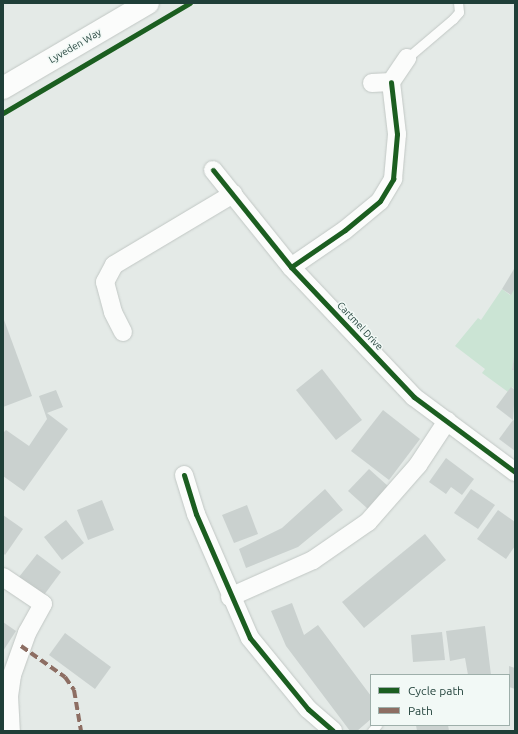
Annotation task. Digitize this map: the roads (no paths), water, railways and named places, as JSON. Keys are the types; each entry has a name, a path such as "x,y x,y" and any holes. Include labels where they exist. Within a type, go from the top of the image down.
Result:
{"street":[{"name":"Lyveden Way","path":"3,88 148,3"},
{"path":"291,267 345,230 380,201 393,179 397,134 391,82 407,58"},
{"path":"372,83 391,82"},
{"name":"Cartmel Drive","path":"213,170 291,267 414,397 515,472"},
{"path":"123,332 113,312 105,282 114,265 233,194"},
{"path":"230,597 313,560 368,522 418,465 447,421"},
{"path":"184,475 196,514 230,597 250,638 280,677 308,709 333,731"},
{"path":"3,577 43,604 26,633 12,675 9,696 11,731"}],"lane":[{"path":"407,58 453,19 459,12 458,3"}]}
